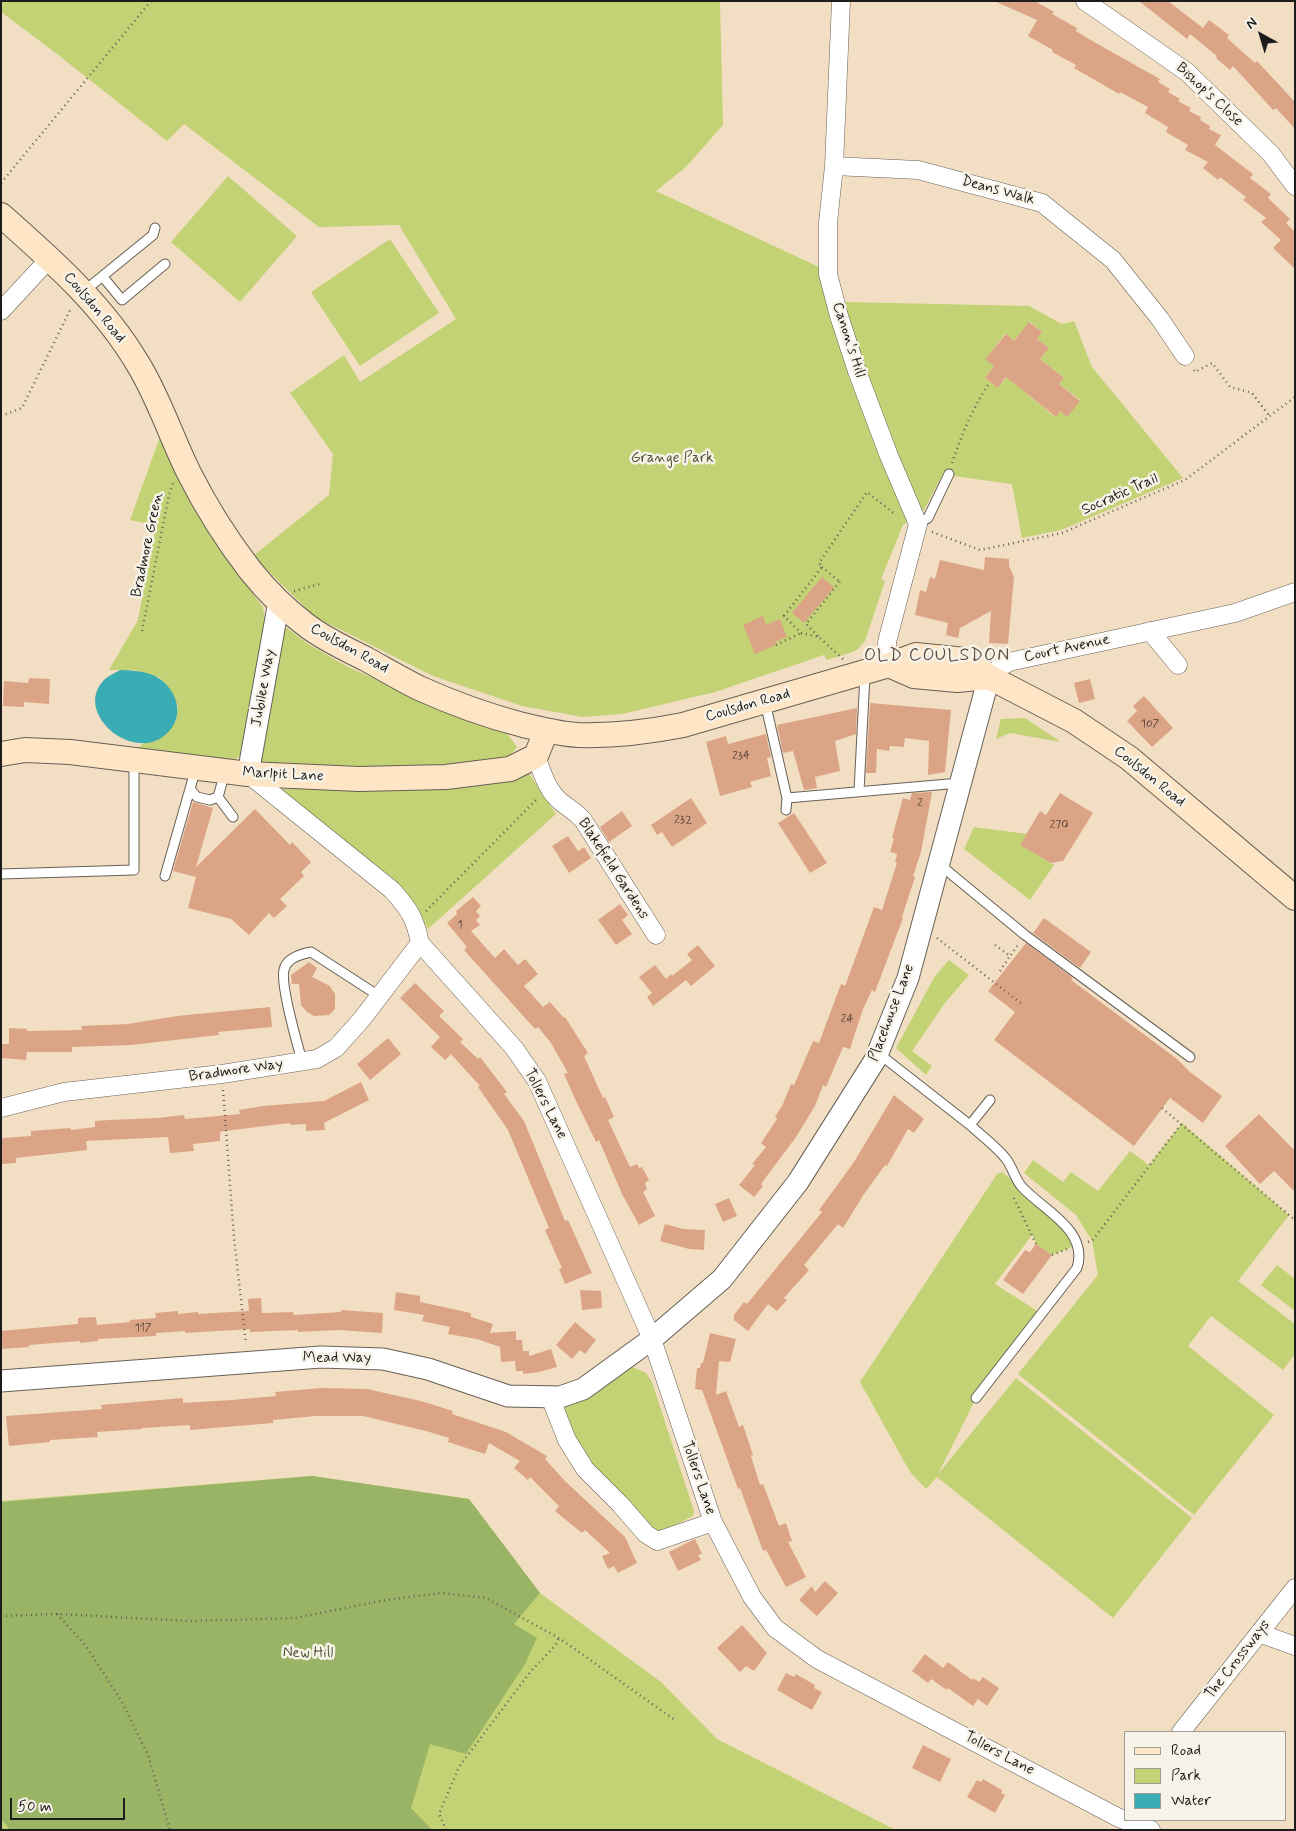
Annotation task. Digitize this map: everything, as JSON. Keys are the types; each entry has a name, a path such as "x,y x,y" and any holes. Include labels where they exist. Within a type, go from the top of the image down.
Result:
{"main road":[{"name":"Coulsdon Road","path":"1,215 50,258 105,316 151,386 189,474 226,538 252,573 306,625 333,642 420,688 491,716 546,731 577,735 622,734 650,732 683,725 860,674 916,655 966,660 989,677 1074,721 1129,758 1295,898"},
{"path":"536,756 546,731"},
{"name":"Marlpit Lane","path":"1,754 25,750 70,752 134,761 193,778 225,772 359,779 446,777 510,769 536,756"}],"street":[{"name":"Canon's Hill","path":"840,1 834,166 828,222 828,274 839,316 889,456 926,528"},
{"name":"Bishop's Close","path":"1085,1 1187,72 1271,154 1295,186"},
{"name":"Deans Walk","path":"834,166 918,170 1042,203 1113,260 1160,319 1185,356"},
{"path":"1,311 50,258"},
{"path":"889,665 887,642 926,528"},
{"name":"Court Avenue","path":"989,677 1009,662 1235,613 1295,592"},
{"name":"Jubilee Way","path":"248,774 279,601"},
{"path":"1150,631 1178,665"},
{"name":"Placehouse Lane","path":"652,1339 722,1279 781,1205 798,1182 878,1053 908,978 989,677"},
{"name":"Blakefield Gardens","path":"536,756 549,788 560,802 573,809 583,820 656,935"},
{"path":"248,774 392,890 406,906 416,922 420,943"},
{"name":"Bradmore Way","path":"1,1108 64,1092 222,1074 316,1059 336,1048 362,1019 420,943"},
{"name":"Tollers Lane","path":"420,943 514,1048 537,1081 652,1339 713,1522 752,1597 775,1628 810,1654 1122,1813"},
{"name":"Mead Way","path":"1,1381 321,1357 384,1359 428,1369 508,1396 560,1397 583,1389 652,1339"},
{"name":"Tollers Lane","path":"550,1397 567,1440 585,1469 620,1504 646,1534 657,1541 713,1522"},
{"name":"The Crossways","path":"1182,1731 1295,1588"},
{"path":"1259,1634 1295,1646"},
{"name":"Tollers Lane","path":"1136,1821 1151,1830"}],"lane":[{"path":"82,291 103,277 153,235 155,228"},
{"path":"103,277 122,300 166,264"},
{"path":"926,528 928,518 948,474"},
{"path":"859,791 860,674"},
{"path":"765,701 787,798 786,810"},
{"path":"1,874 134,870 134,761"},
{"path":"218,797 225,772"},
{"path":"193,778 197,798 210,800 218,797"},
{"path":"165,876 193,778"},
{"path":"787,798 960,783"},
{"path":"218,797 233,817"},
{"path":"938,864 1025,935 1190,1057"},
{"path":"302,1061 284,983 284,968 292,959 300,954 311,952 379,996"},
{"path":"878,1053 970,1125 1006,1159 1020,1185 1061,1221 1080,1249 1080,1259 1077,1268 976,1398"},
{"path":"970,1125 990,1100"}],"path":[{"path":"1,183 151,1"},
{"path":"1,416 22,408 82,291"},
{"path":"1185,356 1195,372 1212,363 1230,387 1252,392 1270,417"},
{"path":"948,474 970,416 990,382"},
{"name":"Socratic Trail","path":"926,528 980,550 1062,533 1185,480 1295,397"},
{"name":"Bradmore Green","path":"142,630 172,484 179,477 189,474"},
{"path":"860,674 806,624 841,580 819,563 867,492"},
{"path":"819,637 801,633 784,616 822,567"},
{"path":"279,601 290,592 323,583"},
{"path":"776,645 801,633"},
{"path":"416,922 549,788"},
{"path":"922,926 1022,1004"},
{"path":"1000,971 1025,935"},
{"path":"995,945 1010,956"},
{"path":"222,1074 234,1238 248,1363"},
{"path":"1162,1108 1295,1220"},
{"path":"1052,1255 1092,1241 1182,1123"},
{"path":"1,1616 57,1614 189,1621 295,1618 384,1600 441,1593 486,1598 559,1638 675,1720"},
{"path":"57,1614 86,1646 122,1702 148,1755 170,1830"},
{"path":"446,1830 439,1814 460,1767 531,1671 555,1646 559,1638"}],"green space":[{"name":"Grange Park","path":"1,1 720,1 723,125 686,167 656,191 819,267 845,302 1029,306 1062,324 1074,321 1092,367 1183,478 1061,530 1022,538 1012,484 953,476 944,472 924,510 903,525 881,579 885,581 865,641 858,649 827,660 824,655 715,692 622,714 583,717 522,706 433,676 315,617 253,556 329,495 333,454 290,393 344,355 360,382 456,319 399,225 319,227 184,124 167,141 1,12","holes":["1030,322 1042,332 1037,339 1049,348 1040,359 1064,378 1059,384 1080,400 1067,417 1060,411 1055,417 1007,377 998,388 985,378 994,366 986,359 1005,334 1014,341"]},
{"path":"228,176 297,236 240,302 171,242"},
{"path":"390,239 439,313 360,366 311,292"},
{"path":"161,434 190,502 221,552 263,607 266,629 247,745 238,758 219,764 134,751 144,743 156,741 176,721 178,706 160,678 134,670 109,670 138,620 156,525 130,520"},
{"path":"287,628 305,642 344,665 426,702 506,732 517,747 508,758 448,767 269,769 259,762 281,630"},
{"path":"1025,718 1061,742 1010,733 996,739 1001,719"},
{"path":"528,772 556,814 428,929 404,892 280,789 413,787"},
{"path":"974,827 1027,834 1021,845 1054,865 1030,900 964,849"},
{"path":"949,960 969,975 945,1003 912,1051 932,1066 926,1075 896,1048 935,976"},
{"path":"1182,1123 1289,1215 1238,1281 1295,1324 1295,1354 1283,1370 1211,1316 1188,1346 1274,1415 1194,1515 1018,1374 1098,1275 1092,1241 1076,1215 1024,1173 1033,1160 1063,1182 1071,1172 1098,1191 1130,1151 1149,1165"},
{"path":"1002,1172 1061,1221 1077,1245 1052,1255 1036,1244 1032,1235 995,1284 1042,1314 976,1398 938,1474 1016,1378 1192,1518 1113,1618 937,1477 926,1489 910,1472 860,1382 997,1174"},
{"path":"1277,1265 1295,1279 1295,1311 1261,1285"},
{"path":"632,1367 646,1373 652,1382 694,1511 693,1516 662,1532 649,1527 587,1460 576,1443 562,1408 565,1403 618,1372"},
{"name":"New Hill","path":"312,1476 469,1499 540,1593 661,1682 717,1739 896,1830 1,1830 1,1501"},
{"name":"New Hill","path":"312,1476 469,1499 540,1593 514,1624 537,1638 525,1664 466,1754 430,1744 411,1808 432,1830 10,1830 1,1818 1,1502"}],"water":[{"path":"120,670 143,672 158,677 170,689 177,703 176,719 173,726 160,739 145,743 129,741 115,733 103,722 96,708 96,694 104,680"}],"building":[{"path":"994,1 1035,1 1054,12 1052,14 1077,28 1076,31 1087,38 1160,79 1158,82 1170,89 1168,92 1180,99 1178,101 1191,108 1189,111 1201,117 1200,120 1210,126 1209,129 1221,135 1215,145 1253,174 1250,178 1271,194 1268,198 1290,219 1286,223 1295,232 1295,269 1273,248 1281,240 1261,222 1266,218 1243,200 1246,197 1220,177 1218,180 1203,168 1208,162 1185,150 1188,145 1166,132 1168,127 1145,113 1148,107 1120,92 1119,94 1074,68 1076,65 1028,36 1037,20"},
{"path":"1139,1 1168,1 1203,28 1209,20 1229,35 1227,38 1255,63 1257,61 1295,102 1295,129 1276,108 1273,110 1233,66 1230,70 1216,58 1217,56 1190,34 1187,39"},
{"path":"1029,322 1042,332 1037,339 1049,348 1040,359 1064,378 1059,384 1080,401 1067,417 1060,411 1056,417 1006,377 998,388 985,378 994,366 985,359 1006,334 1014,341"},
{"path":"985,557 1009,559 1009,566 1014,577 1008,644 989,643 991,611 960,628 958,638 946,635 948,623 915,615 920,590 926,592 930,577 935,579 940,560 984,570"},
{"path":"822,577 834,587 804,623 792,613"},
{"path":"763,616 766,625 780,619 787,637 775,642 776,645 755,654 743,625"},
{"path":"29,678 50,679 49,704 24,702 24,707 3,706 4,681 28,683"},
{"path":"1090,679 1095,699 1079,703 1074,683"},
{"path":"1144,696 1173,728 1152,747 1127,721 1137,711 1133,706"},
{"path":"870,703 951,710 945,772 928,775 929,741 905,738 904,747 890,746 889,751 877,749 876,773 866,773"},
{"path":"857,708 856,734 835,741 840,771 815,777 817,788 804,790 793,751 783,753 777,725"},
{"path":"766,734 771,757 767,758 771,776 750,782 752,787 720,796 706,742 726,736 728,744"},
{"path":"932,792 921,852 903,918 875,992 872,990 863,1009 850,1049 843,1047 826,1087 823,1085 815,1106 754,1197 739,1185 755,1165 752,1164 766,1147 761,1143 777,1119 775,1117 783,1104 791,1084 794,1085 813,1041 819,1043 841,984 845,986 874,907 882,910 897,863 895,862 897,854 890,852 903,798 910,800 912,793"},
{"path":"1060,793 1093,813 1063,861 1051,863 1020,845 1040,811 1046,815"},
{"path":"691,798 707,823 672,847 662,832 657,835 651,825"},
{"path":"193,802 213,808 196,867 255,809 290,845 292,842 311,862 301,872 304,876 280,899 287,906 274,918 269,913 249,935 231,919 188,908 196,877 173,871"},
{"path":"622,811 632,826 609,842 600,827"},
{"path":"794,813 827,863 810,873 778,823"},
{"path":"568,836 578,851 584,847 591,858 569,873 552,846"},
{"path":"473,897 481,906 476,911 480,916 476,920 480,925 471,931 495,958 504,949 518,965 525,959 538,974 524,986 543,1007 550,1002 565,1017 588,1053 584,1056 614,1117 608,1120 630,1167 637,1164 639,1168 642,1167 649,1180 645,1183 647,1189 643,1192 655,1216 639,1225 622,1194 599,1140 596,1142 577,1103 564,1074 568,1073 551,1043 538,1027 535,1029 464,950 467,947 447,923 457,914 456,911"},
{"path":"620,904 628,915 622,920 632,934 616,945 598,920"},
{"path":"1044,918 1091,952 1080,968 1033,933"},
{"path":"1026,943 1222,1096 1203,1123 1170,1098 1134,1146 994,1040 1015,1012 988,991"},
{"path":"698,945 715,966 691,986 686,980 653,1006 647,997 652,993 639,977 655,965 666,979 671,974 672,976 692,960 687,954"},
{"path":"309,962 317,968 312,977 330,986 335,994 335,1009 329,1015 314,1016 307,1012 301,1005 299,984 292,984 291,975"},
{"path":"415,983 444,1011 439,1016 463,1039 460,1042 478,1059 480,1057 507,1092 504,1094 524,1121 565,1221 568,1220 592,1273 565,1284 559,1269 562,1268 545,1230 549,1228 508,1130 478,1087 480,1086 451,1054 445,1060 431,1047 440,1037 400,998"},
{"path":"270,1007 272,1027 218,1032 219,1035 131,1045 72,1047 72,1052 27,1052 26,1060 1,1058 1,1044 9,1044 9,1028 27,1029 27,1031 82,1030 81,1026 128,1024 177,1016"},
{"path":"388,1038 401,1054 370,1080 357,1064"},
{"path":"361,1082 369,1100 324,1123 325,1130 306,1131 306,1124 290,1125 290,1123 224,1131 220,1132 220,1141 193,1144 194,1151 170,1153 168,1137 86,1141 87,1150 16,1158 16,1163 1,1164 2,1138 31,1136 31,1131 95,1127 95,1121 184,1115 185,1119 240,1114 239,1110 263,1106 324,1101"},
{"path":"894,1095 924,1119 914,1133 908,1129 887,1166 885,1165 864,1194 843,1228 838,1224 804,1265 809,1270 784,1298 787,1300 777,1311 768,1304 748,1331 734,1320 734,1315 744,1302 747,1304 822,1212 819,1210 854,1162"},
{"path":"1259,1114 1295,1151 1295,1192 1274,1171 1260,1184 1225,1146"},
{"path":"729,1198 737,1216 723,1222 715,1204"},
{"path":"665,1224 683,1229 705,1230 704,1250 689,1249 660,1241"},
{"path":"1036,1244 1052,1255 1023,1294 1003,1280 1025,1250 1030,1252"},
{"path":"580,1290 601,1291 602,1308 582,1310"},
{"path":"396,1292 420,1296 420,1302 471,1313 471,1317 493,1324 490,1333 516,1331 516,1340 522,1340 523,1351 529,1351 529,1356 551,1349 557,1367 523,1374 523,1371 516,1371 515,1361 501,1362 500,1347 477,1339 448,1334 450,1327 422,1321 424,1315 394,1310"},
{"path":"261,1298 262,1313 293,1312 294,1315 341,1312 341,1310 383,1313 382,1333 338,1330 250,1332 250,1329 185,1333 185,1331 156,1333 156,1336 98,1339 98,1341 80,1343 80,1341 1,1349 1,1331 78,1324 78,1318 96,1317 97,1325 156,1318 155,1313 178,1311 178,1314 198,1312 198,1314 249,1311 248,1299"},
{"path":"575,1322 596,1340 585,1354 580,1350 572,1359 556,1345"},
{"path":"710,1333 736,1339 730,1362 719,1361 716,1395 726,1391 739,1427 743,1425 760,1485 763,1484 779,1526 786,1523 792,1541 788,1542 806,1577 786,1587 766,1550 763,1551 702,1390 695,1389 697,1368 700,1368 701,1363 703,1363"},
{"path":"321,1388 367,1389 421,1401 453,1411 452,1414 506,1432 547,1456 545,1459 565,1481 625,1537 637,1563 618,1573 614,1566 608,1569 602,1556 610,1553 585,1530 582,1533 555,1511 559,1506 530,1477 528,1480 514,1468 520,1461 489,1443 485,1454 448,1442 449,1438 363,1416 316,1416 273,1420 273,1423 190,1430 190,1425 142,1428 97,1432 98,1437 50,1440 50,1442 9,1446 6,1416 102,1409 101,1405 183,1398 183,1403 232,1400 276,1396 275,1392"},
{"path":"695,1539 702,1554 698,1555 701,1560 678,1571 669,1552"},
{"path":"825,1581 838,1593 817,1616 799,1600 812,1586 815,1592"},
{"path":"742,1625 767,1653 754,1671 746,1666 740,1672 717,1648"},
{"path":"925,1654 943,1668 948,1662 972,1680 973,1678 979,1682 983,1677 999,1688 987,1706 978,1699 973,1706 948,1688 947,1690 931,1679 928,1683 912,1671"},
{"path":"786,1673 794,1677 796,1674 815,1685 814,1688 822,1692 812,1710 777,1690"},
{"path":"923,1745 951,1759 940,1782 912,1768"},
{"path":"983,1779 1002,1790 1001,1793 1005,1795 995,1813 967,1797 977,1780 981,1782"}],"district":[{"name":"OLD COULSDON","path":"937,656"}]}
